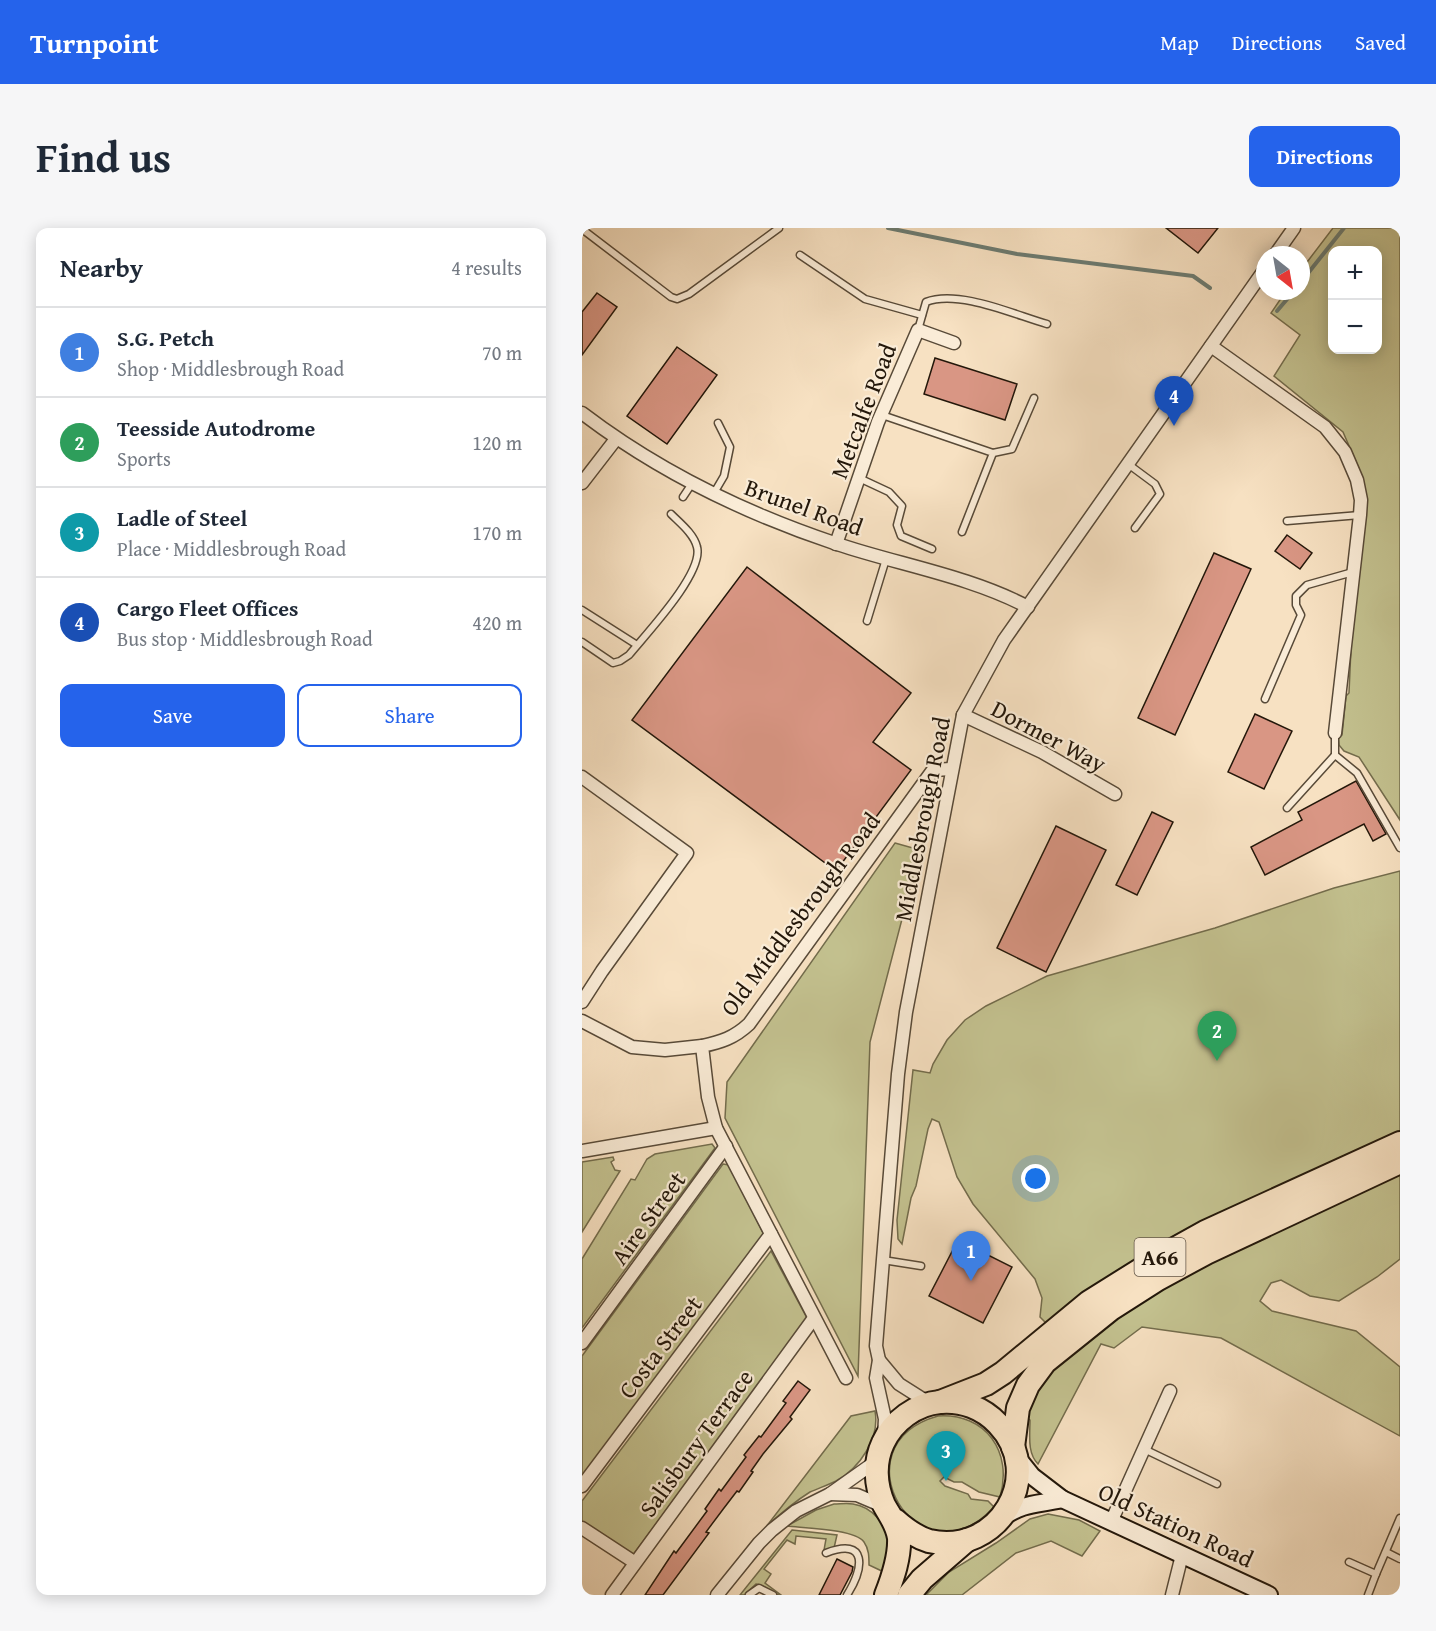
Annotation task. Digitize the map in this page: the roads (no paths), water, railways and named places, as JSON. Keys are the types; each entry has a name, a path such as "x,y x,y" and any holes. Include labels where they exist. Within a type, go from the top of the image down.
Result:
{"highway":[{"name":"A66","path":"880,1451 893,1427 906,1415 922,1406 986,1384 1003,1373 1089,1302 1168,1252 1205,1232 1400,1143"},
{"name":"A66","path":"890,1513 910,1532 928,1540 947,1543 967,1540 985,1532 1001,1519 1016,1489 1018,1473 1015,1452 1018,1408 1028,1385 1045,1362 1111,1309 1158,1279 1206,1253 1400,1162"},
{"path":"936,1403 958,1402 992,1417 1005,1431 1015,1452"},
{"path":"880,1451 877,1477 879,1493 890,1513 898,1536 897,1556 886,1595"},
{"name":"A66","path":"909,1595 922,1578 967,1540"}],"main road":[{"name":"Old Station Road","path":"1015,1452 1032,1476 1062,1499 1269,1595"},
{"name":"Old Station Road","path":"1001,1519 1020,1506 1062,1499"}],"street":[{"path":"1281,246 1294,228"},
{"name":"Middlesbrough Road","path":"880,1451 885,1419 876,1378 879,1359 876,1346 898,1074 906,1012 963,715 1004,640 1256,282"},
{"name":"Metcalfe Road","path":"837,544 881,414 918,330 954,343"},
{"path":"1211,346 1325,427 1345,452 1357,480 1361,500 1360,515 1335,733"},
{"name":"Brunel Road","path":"582,413 616,439 728,502 837,544 1000,593 1028,607"},
{"path":"582,483 616,439"},
{"name":"Dormer Way","path":"963,715 1042,752 1115,794"},
{"name":"Old Middlesbrough Road","path":"702,1046 725,1041 738,1034 748,1024 933,770 951,769"},
{"path":"582,777 687,853 582,1002"},
{"path":"582,1021 632,1047 665,1050 702,1046 708,1097 716,1128 846,1378"},
{"path":"582,1151 716,1128"},
{"name":"Aire Street","path":"582,1343 726,1146"},
{"name":"Costa Street","path":"582,1486 771,1234"},
{"name":"Salisbury Terrace","path":"612,1595 814,1318"},
{"path":"879,1359 899,1384 936,1403"},
{"path":"1111,1522 1170,1391"},
{"path":"717,1595 772,1530 796,1511 830,1494 880,1451"},
{"path":"830,1494 857,1495 890,1513"},
{"path":"582,1528 634,1562"},
{"path":"1172,1595 1182,1555"}],"lane":[{"path":"582,229 671,297 677,298 688,294 779,228"},
{"path":"800,255 865,299 922,315"},
{"path":"918,330 926,302 936,298 951,298 981,304 1047,324"},
{"path":"881,414 993,453 1012,448 1034,398"},
{"path":"714,494 723,476 730,447 718,423"},
{"path":"962,532 993,453"},
{"path":"1128,464 1155,484 1160,494 1135,528"},
{"path":"859,477 889,492 902,506 897,525 901,536 932,549"},
{"path":"683,497 693,482"},
{"path":"582,642 613,663 620,661 637,645 677,597 698,559 698,547 693,536 671,514"},
{"path":"1287,521 1360,515"},
{"path":"867,621 886,558"},
{"path":"1264,699 1301,615 1296,605 1296,596 1307,585 1354,572"},
{"path":"582,610 637,645"},
{"path":"1287,808 1335,755 1335,733"},
{"path":"1335,755 1358,773 1400,848"},
{"path":"882,1260 921,1266"},
{"path":"1144,1449 1217,1484"},
{"path":"1368,1595 1400,1518"},
{"path":"826,1553 842,1548 853,1550 858,1554 860,1568 847,1595"},
{"path":"1386,1552 1400,1560"},
{"path":"1349,1562 1376,1574"},
{"path":"749,1595 759,1588 773,1595"}],"waterway":[{"path":"888,228 1017,254 1193,276 1210,288"},
{"path":"1310,271 1344,228"},
{"path":"1277,311 1286,300"}],"place":[{"name":"Cargo Fleet Offices","path":"1174,426"},
{"name":"Teesside Autodrome","path":"1217,1061"},
{"name":"S.G. Petch","path":"971,1281"},
{"name":"Ladle of Steel","path":"946,1481"}]}
